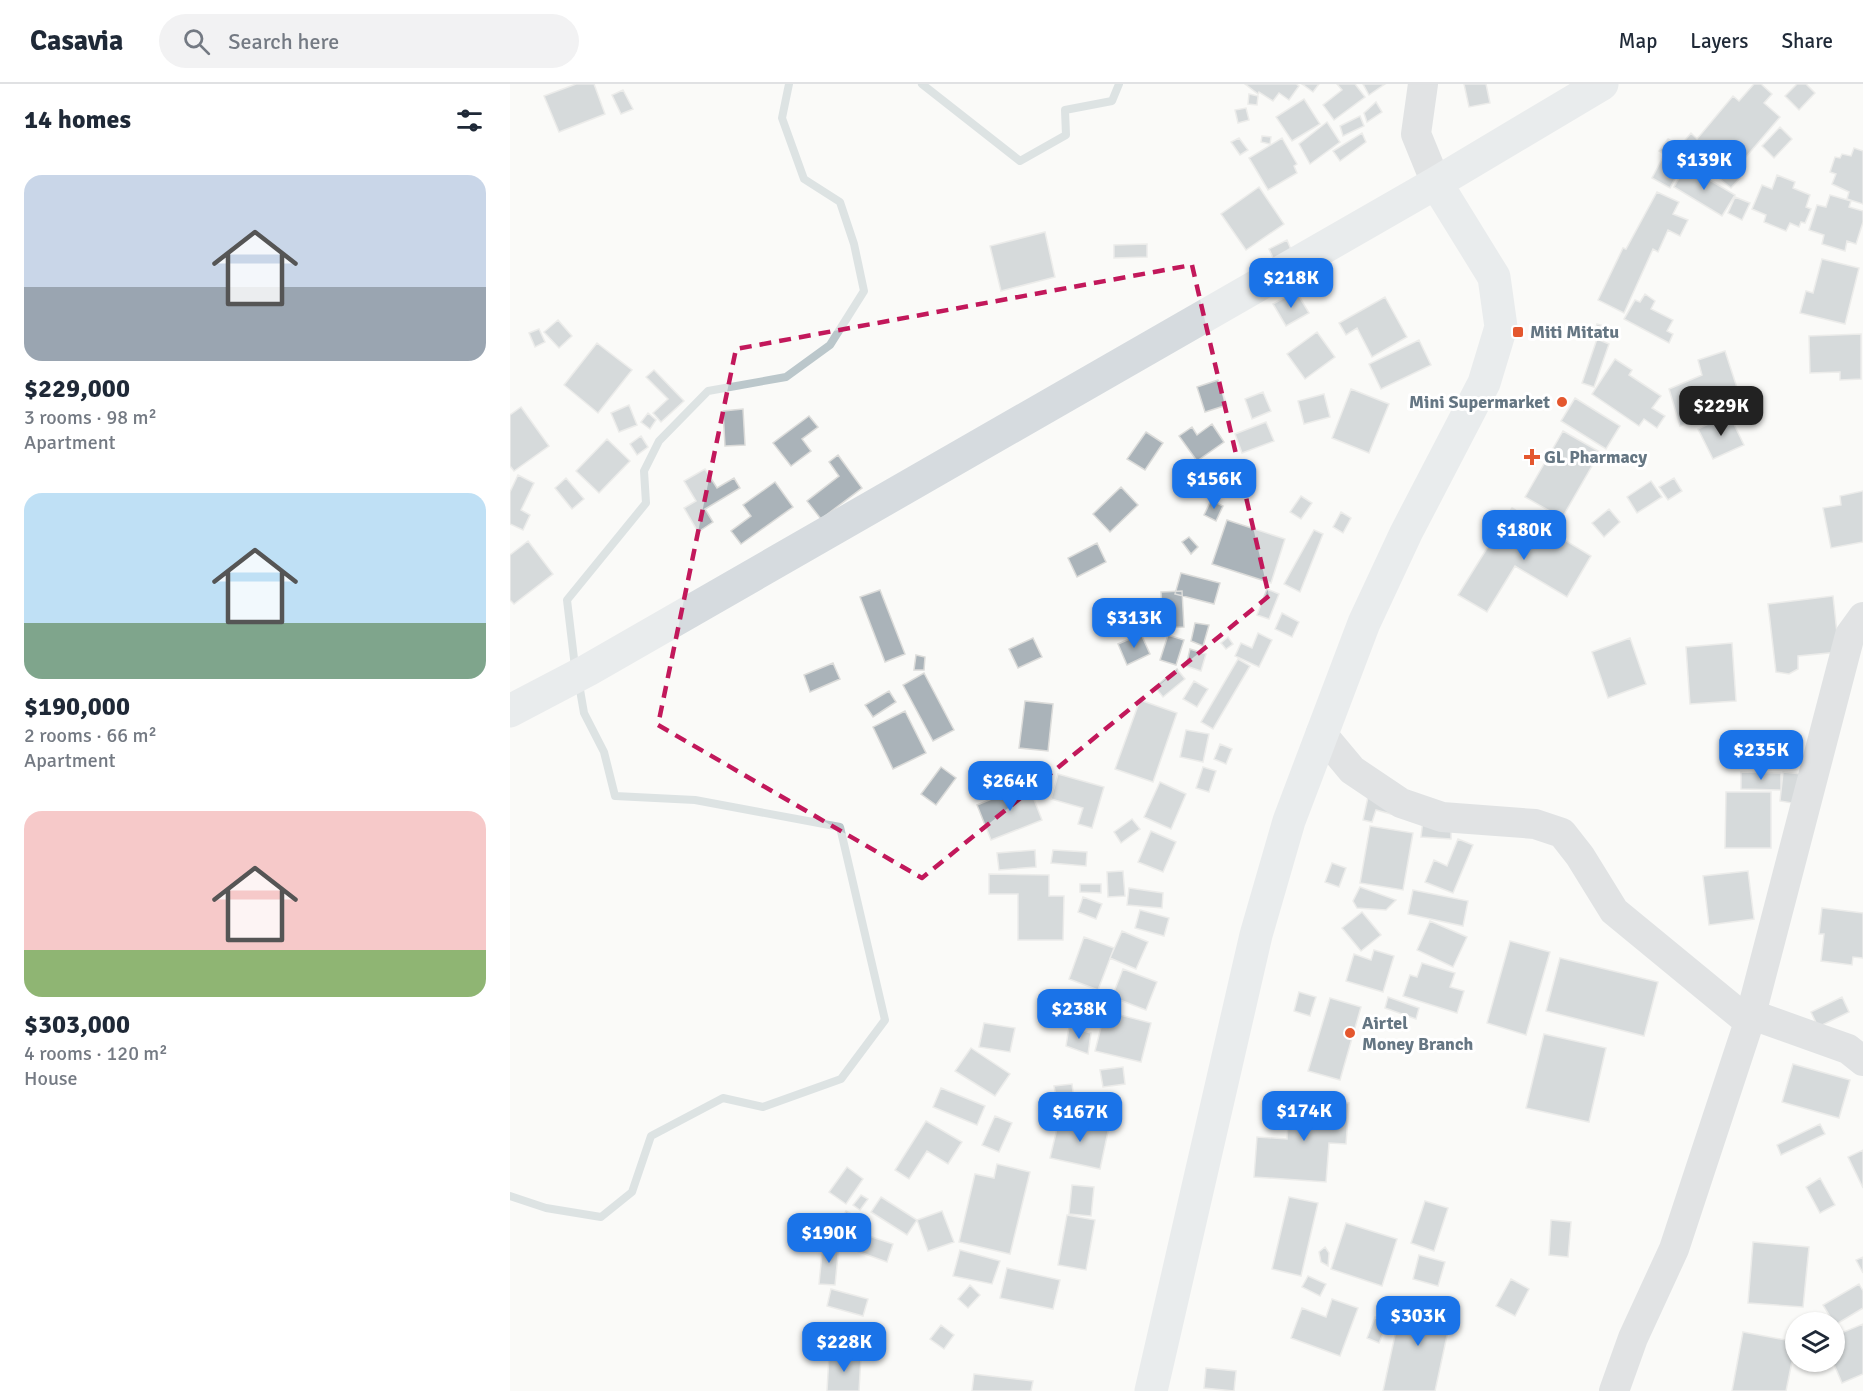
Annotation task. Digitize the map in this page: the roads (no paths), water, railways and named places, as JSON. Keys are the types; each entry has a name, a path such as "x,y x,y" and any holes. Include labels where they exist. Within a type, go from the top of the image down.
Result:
{"main road":[{"path":"510,711 578,675 1436,183 1602,84"},
{"path":"1152,1391 1256,935 1289,821 1364,623 1406,533 1484,383 1501,327 1494,277 1436,183"}],"street":[{"path":"1423,84 1416,134 1436,183"},
{"path":"1614,1391 1633,1338 1674,1249 1749,1018 1850,635 1863,617"},
{"path":"1321,733 1352,770 1401,803 1442,817 1535,824 1562,833 1614,911 1749,1018 1848,1049 1863,1061"}],"waterway":[{"path":"575,667 567,600 646,503 644,471 659,441 708,391 786,377 830,345 864,291 854,244 840,202 804,179 782,118 789,84"},
{"path":"922,84 1020,161 1066,135 1065,110 1112,101 1119,84"},
{"path":"510,1196 546,1208 601,1217 632,1192 651,1136 723,1098 763,1107 841,1079 885,1020 840,827 695,800 615,796 604,752 584,713 579,684"}],"place":[{"name":"Miti Mitatu","path":"1518,332"},
{"name":"Mini Supermarket","path":"1562,402"},
{"name":"GL Pharmacy","path":"1532,457"},
{"name":"Airtel Money Branch","path":"1350,1033"}]}
